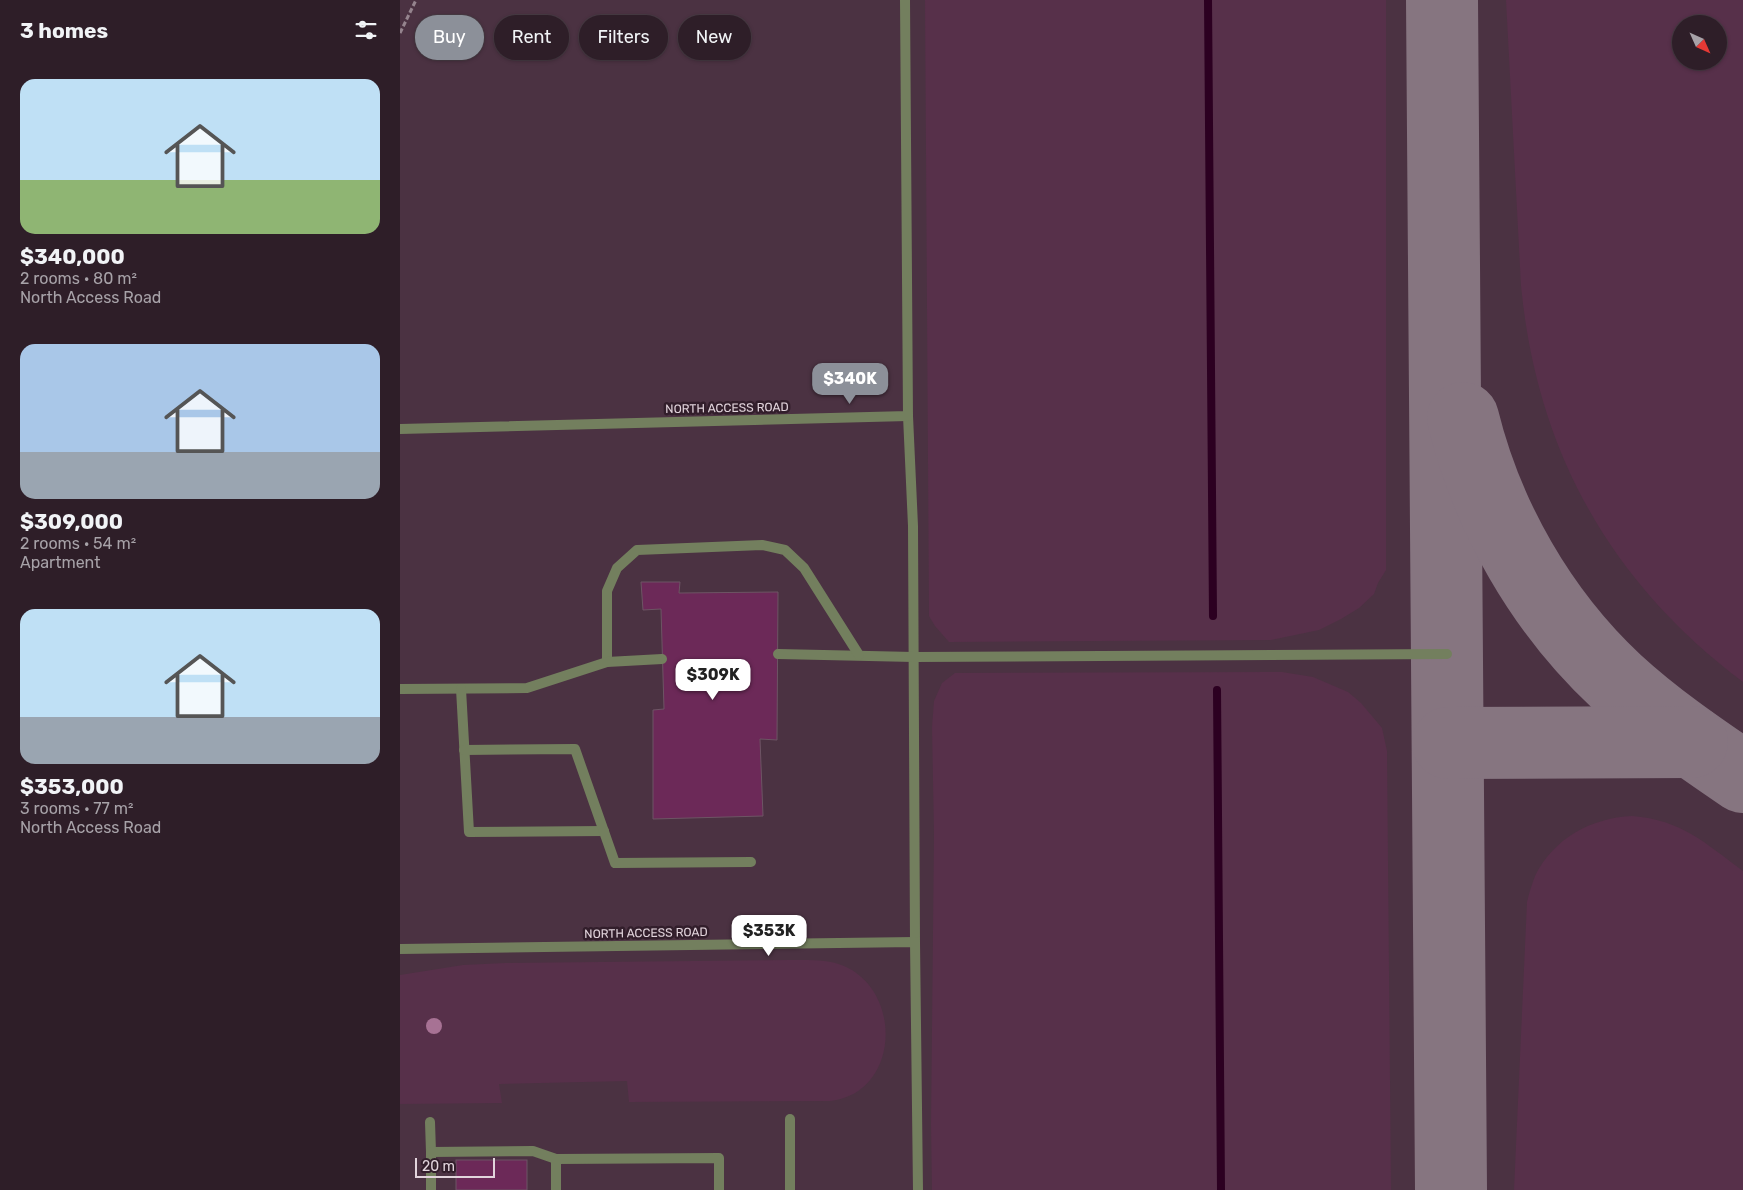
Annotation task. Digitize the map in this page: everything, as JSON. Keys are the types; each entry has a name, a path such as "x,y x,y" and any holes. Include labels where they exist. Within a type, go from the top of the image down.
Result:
{"street":[{"path":"906,0 908,416 914,656 918,1190"},
{"name":"NORTH ACCESS ROAD","path":"400,429 908,416"},
{"path":"607,662 607,591 617,568 637,550 762,545 785,550 804,568 858,655"},
{"path":"778,654 914,656 1447,654"},
{"path":"400,689 527,688 607,662 662,659"},
{"path":"461,689 469,832 604,831"},
{"path":"464,750 575,749 615,863 751,862"},
{"name":"NORTH ACCESS ROAD","path":"400,949 915,942"},
{"path":"790,1120 790,1190"},
{"path":"430,1122 431,1190"},
{"path":"431,1152 533,1151 556,1159 720,1158 719,1190"},
{"path":"556,1159 556,1190"}],"path":[{"path":"400,33 416,0"}],"shaded area":[{"path":"400,0 1743,0 1743,1190 400,1190"},
{"path":"925,0 1386,0 1386,570 1374,594 1359,608 1319,630 1271,640 949,642 935,626 929,616"},
{"path":"1506,0 1743,0 1743,682 1696,643 1654,601 1619,556 1588,508 1563,457 1544,403 1530,346 1521,286"},
{"path":"1282,672 1313,677 1348,692 1361,703 1382,728 1387,751 1391,1190 932,1190 934,834 932,727 934,701 942,683 955,673"},
{"path":"1632,816 1665,822 1692,834 1743,871 1743,1190 1514,1190 1527,902 1535,876 1552,851 1575,832 1602,821"},
{"path":"825,961 844,966 863,979 877,997 884,1018 885,1041 881,1062 870,1081 853,1094 830,1101 629,1102 627,1081 499,1084 502,1103 400,1104 400,975 463,965 505,963"}],"building":[{"path":"641,582 680,582 679,593 778,592 777,740 760,739 763,816 653,819 653,710 664,709 661,609 643,610"},
{"path":"456,1160 527,1160 527,1190 456,1190"}],"waterway":[{"path":"1208,0 1213,616"},
{"path":"1217,690 1221,1190"}],"taxiway":[{"path":"1442,0 1451,1190"},
{"path":"1463,418 1473,455 1486,491 1502,526 1520,560 1564,624 1589,654 1646,707 1743,777"},
{"path":"1448,743 1692,742"}]}
